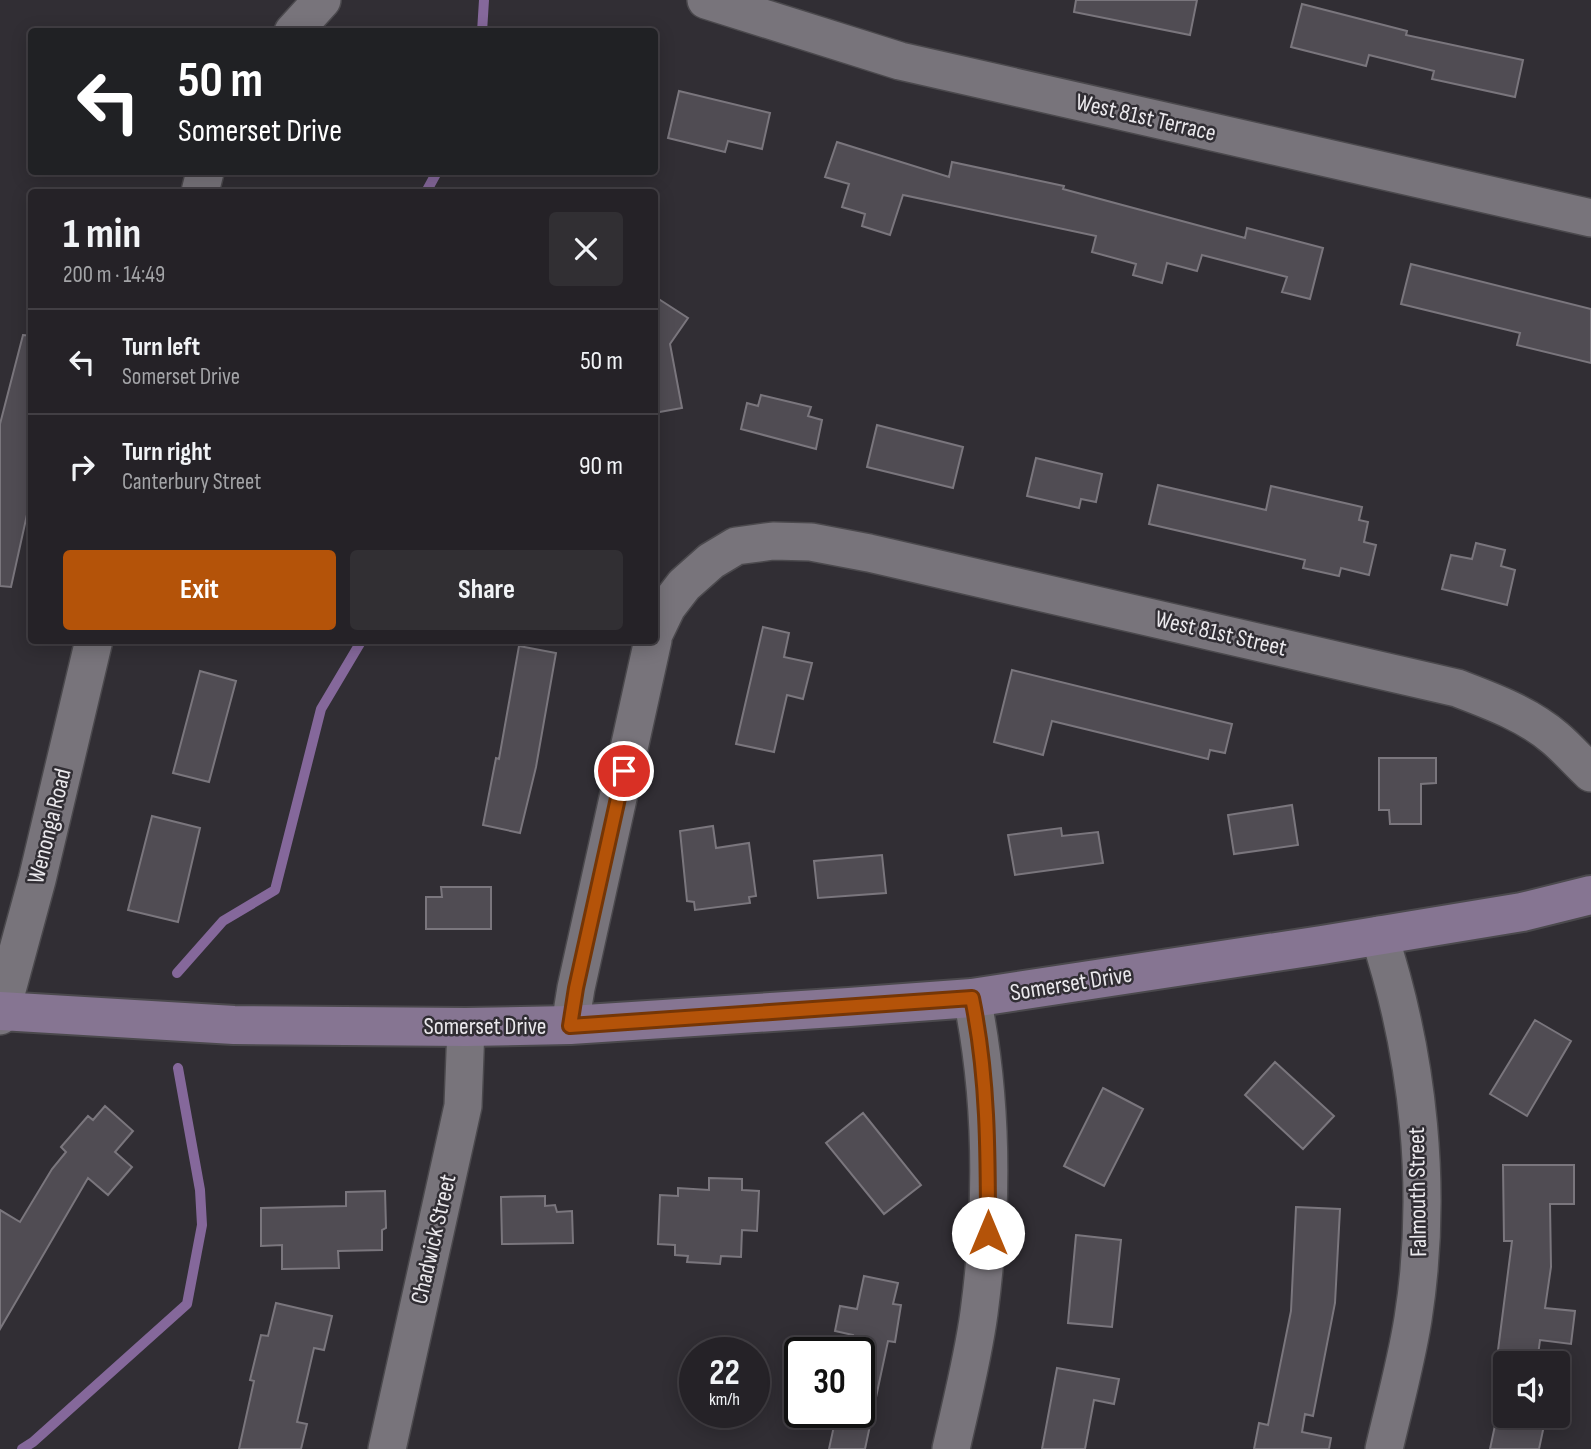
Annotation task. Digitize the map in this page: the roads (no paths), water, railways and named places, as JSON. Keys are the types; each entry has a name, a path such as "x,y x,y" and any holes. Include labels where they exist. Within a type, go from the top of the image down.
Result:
{"street":[{"path":"297,28 322,0"},
{"name":"West 81st Terrace","path":"725,3 900,61 1591,218"},
{"name":"West 81st Street","path":"658,626 667,607 684,585 711,561 736,546 773,541 811,542 869,552 1457,688 1501,705 1527,719 1555,738 1591,773"},
{"name":"Wenonga Road","path":"0,1013 37,880 93,644"},
{"path":"570,1026 576,988 652,644"},
{"name":"Somerset Drive","path":"0,1013 234,1025 570,1026 972,998 1522,912 1589,889"},
{"name":"Falmouth Street","path":"1379,935 1396,988 1409,1048 1421,1158 1421,1241 1413,1319 1384,1449"},
{"path":"951,1449 979,1314 988,1233 988,1117 980,1039 972,998"},
{"name":"Chadwick Street","path":"387,1449 463,1106 467,1027"}],"waterway":[{"path":"482,28 484,0"},
{"path":"428,189 435,175"},
{"path":"177,973 223,921 275,890 321,709 360,644"},
{"path":"22,1449 187,1304 202,1225 200,1190 178,1068"}]}
